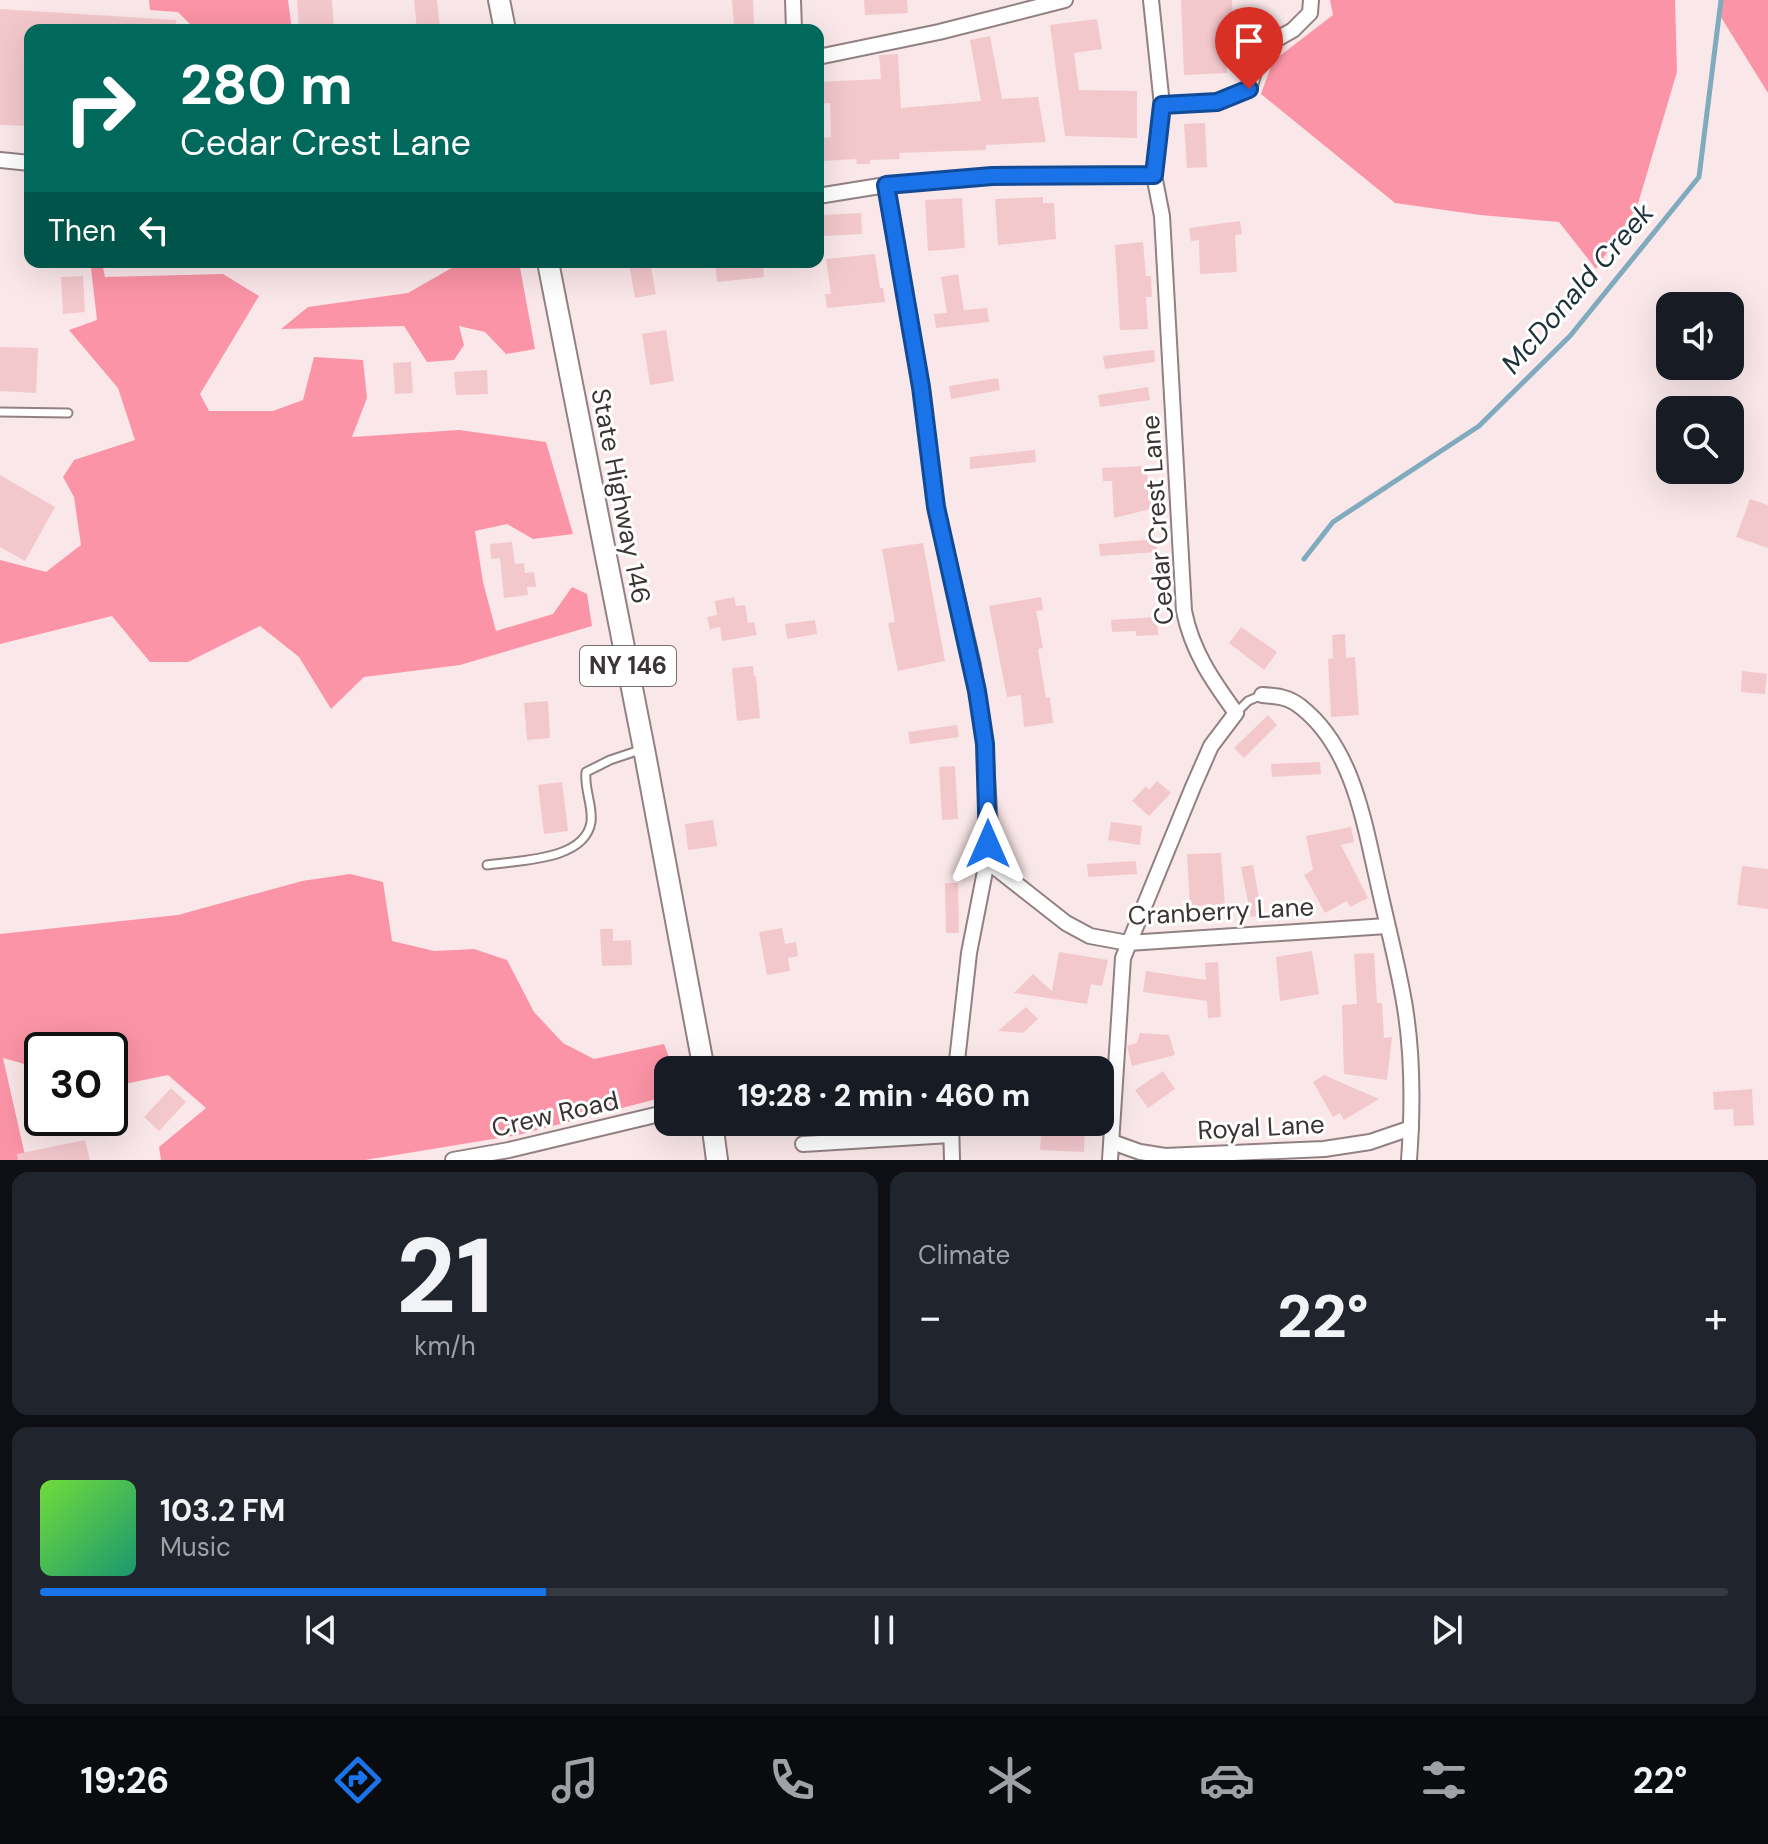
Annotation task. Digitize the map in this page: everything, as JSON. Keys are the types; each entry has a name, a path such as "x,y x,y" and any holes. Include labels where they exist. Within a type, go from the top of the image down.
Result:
{"main road":[{"path":"499,0 504,24"},
{"name":"State Highway 146","path":"549,268 701,1056"},
{"path":"714,1136 717,1160"}],"street":[{"path":"793,0 794,24"},
{"path":"824,56 939,32 1065,0"},
{"name":"Cedar Crest Lane","path":"1151,0 1162,105 1154,175 1162,216 1184,611 1190,638 1205,670 1236,713"},
{"path":"1162,105 1217,102 1249,89 1261,48 1293,30 1310,13 1311,0"},
{"path":"0,160 24,162"},
{"path":"824,195 886,185 992,176 1154,175"},
{"path":"886,185 921,387 936,507 973,665 985,744 990,826 987,861 969,953 958,1056"},
{"path":"1262,695 1284,697 1300,705 1331,742 1343,763 1360,808 1404,998 1410,1068 1409,1160"},
{"path":"1110,1160 1123,958 1211,746 1236,713"},
{"name":"Cranberry Lane","path":"987,861 1066,923 1090,936 1128,943 1387,926"},
{"name":"Crew Road","path":"453,1160 654,1115"},
{"name":"Royal Lane","path":"1112,1142 1140,1152 1165,1156 1308,1150 1370,1142 1411,1128"},
{"path":"803,1144 877,1136"},
{"path":"951,1136 952,1160"}],"lane":[{"path":"0,412 68,413"},
{"path":"1236,713 1248,701 1262,695"},
{"path":"487,865 565,852 583,842 591,824 586,772 644,749"}],"shaded area":[{"path":"149,0 288,0 291,24 190,24 178,12 150,10"},
{"path":"1330,0 1675,0 1677,72 1637,207 1596,269 1559,222 1395,203 1261,94 1273,61 1333,15"},
{"path":"1721,0 1768,0 1768,93 1719,14"},
{"path":"91,268 103,268 105,277 223,274 259,296 200,394 209,411 273,411 303,400 314,357 363,360 367,398 352,437 459,430 546,442 573,534 533,539 507,524 475,531 483,582 496,631 553,614 572,587 587,594 592,626 460,665 364,677 331,709 299,657 260,626 188,662 150,662 112,616 0,644 0,560 46,572 81,545 74,497 63,477 74,460 135,440 118,388 69,330 97,320"},
{"path":"452,268 520,268 535,349 506,354 485,332 459,326 464,345 454,360 427,362 404,326 281,329 308,307 408,293"},
{"path":"350,874 383,882 392,941 434,951 474,949 507,960 534,1012 563,1043 594,1059 664,1044 669,1056 654,1056 654,1100 518,1135 365,1160 161,1160 159,1147 206,1108 168,1075 128,1083 128,1032 24,1032 24,1064 3,1058 26,1160 0,1160 0,934 178,915 302,881"}],"building":[{"path":"297,0 332,0 334,24 299,24"},
{"path":"414,0 437,0 440,24 416,24"},
{"path":"732,0 753,0 754,24 734,24"},
{"path":"864,0 907,0 908,13 865,15"},
{"path":"1181,0 1232,0 1234,36 1225,37 1227,73 1184,75"},
{"path":"0,9 176,20 176,24 24,24 24,126 0,125"},
{"path":"1097,19 1102,49 1074,53 1079,90 1137,91 1137,138 1065,136 1050,25"},
{"path":"990,36 1002,99 1038,97 1046,142 986,145 986,150 899,153 900,159 870,160 870,164 857,164 856,159 824,161 824,138 831,137 830,103 824,104 824,82 881,79 879,55 898,54 901,108 981,101 970,40"},
{"path":"1205,123 1207,167 1187,168 1184,124"},
{"path":"1043,197 1043,203 1054,203 1056,239 998,245 995,199"},
{"path":"962,198 965,248 928,251 925,200"},
{"path":"861,213 862,234 824,236 824,215"},
{"path":"1240,221 1242,234 1235,235 1237,272 1200,274 1199,240 1191,241 1189,228"},
{"path":"1143,242 1146,276 1151,276 1152,297 1146,297 1148,329 1120,330 1115,245"},
{"path":"875,254 885,302 827,308 825,294 831,294 826,259"},
{"path":"630,268 651,268 656,294 635,298"},
{"path":"716,268 763,268 764,277 717,282"},
{"path":"958,274 964,310 987,308 989,322 936,328 934,314 947,313 941,277"},
{"path":"83,276 85,312 63,314 61,277"},
{"path":"666,330 674,381 650,385 642,334"},
{"path":"0,347 38,348 36,393 0,391"},
{"path":"1154,350 1155,362 1105,369 1103,356"},
{"path":"411,362 413,393 395,394 393,363"},
{"path":"487,370 488,394 456,395 454,372"},
{"path":"998,378 1000,390 951,399 949,386"},
{"path":"1148,387 1150,400 1100,407 1098,395"},
{"path":"1035,450 1036,462 970,469 970,457"},
{"path":"1145,466 1155,508 1114,518 1112,481 1103,481 1102,468"},
{"path":"0,475 55,507 25,561 0,547"},
{"path":"1750,499 1768,505 1768,548 1736,537"},
{"path":"1156,539 1157,552 1100,556 1099,544"},
{"path":"512,542 515,564 524,563 525,573 534,572 536,587 527,587 528,595 504,598 500,558 491,559 490,544"},
{"path":"923,543 945,661 898,671 888,623 895,622 882,549"},
{"path":"734,597 736,606 745,605 748,623 754,622 757,635 722,641 720,627 710,629 707,617 717,615 715,601"},
{"path":"1041,597 1043,610 1036,611 1043,648 1038,649 1053,723 1024,727 1021,695 1007,697 989,606"},
{"path":"1157,617 1158,635 1136,636 1136,631 1112,632 1111,620"},
{"path":"815,620 817,634 787,639 785,624"},
{"path":"1241,627 1277,652 1264,670 1229,643"},
{"path":"1345,634 1346,658 1355,657 1359,715 1331,717 1328,659 1333,658 1332,635"},
{"path":"753,666 760,718 737,721 732,668"},
{"path":"1742,671 1767,674 1765,694 1741,692"},
{"path":"548,701 550,738 527,740 524,703"},
{"path":"1268,715 1277,725 1244,758 1234,748"},
{"path":"957,725 959,737 910,744 908,732"},
{"path":"1320,762 1321,774 1272,777 1271,764"},
{"path":"955,766 958,819 942,820 939,767"},
{"path":"1157,781 1171,793 1149,816 1132,801 1146,786 1149,790"},
{"path":"562,782 568,831 544,834 538,785"},
{"path":"713,820 717,846 688,850 685,824"},
{"path":"1111,822 1142,826 1140,845 1108,840"},
{"path":"1351,827 1354,842 1341,845 1368,898 1350,907 1347,901 1325,913 1304,875 1313,870 1306,836"},
{"path":"1221,853 1225,905 1190,906 1187,854"},
{"path":"1136,861 1137,874 1088,877 1087,864"},
{"path":"1253,865 1262,915 1251,917 1241,867"},
{"path":"1742,866 1768,869 1768,909 1737,905"},
{"path":"945,883 958,883 959,933 946,933"},
{"path":"782,928 785,944 796,942 798,956 788,958 790,971 767,975 759,932"},
{"path":"600,929 613,929 613,941 631,940 632,965 602,966"},
{"path":"1312,951 1319,994 1280,1001 1276,957"},
{"path":"1059,952 1108,960 1102,986 1091,984 1087,1004 1014,993 1033,974 1052,991"},
{"path":"1374,953 1377,1003 1382,1003 1384,1038 1392,1037 1387,1080 1344,1074 1342,1005 1357,1004 1354,954"},
{"path":"1218,962 1221,1017 1208,1018 1207,1001 1143,992 1146,971 1206,980 1205,963"},
{"path":"1026,1007 1038,1019 1023,1033 998,1031"},
{"path":"1140,1033 1169,1035 1175,1055 1132,1066 1127,1046 1137,1043"},
{"path":"1163,1071 1175,1089 1148,1108 1135,1090"},
{"path":"1324,1075 1379,1099 1344,1120 1340,1113 1333,1117 1313,1082"},
{"path":"171,1088 186,1102 159,1131 144,1117"},
{"path":"1752,1089 1754,1125 1734,1126 1733,1109 1714,1110 1713,1092"},
{"path":"1041,1136 1085,1136 1084,1152 1040,1150"},
{"path":"85,1140 90,1160 18,1160 17,1154"}],"waterway":[{"name":"McDonald Creek","path":"1304,559 1333,522 1479,426 1570,336 1699,177 1721,0"}],"route":[{"path":"988,844 990,826 985,744 973,665 936,507 921,387 886,185 992,176 1154,175 1162,105 1217,102 1249,89"}]}
